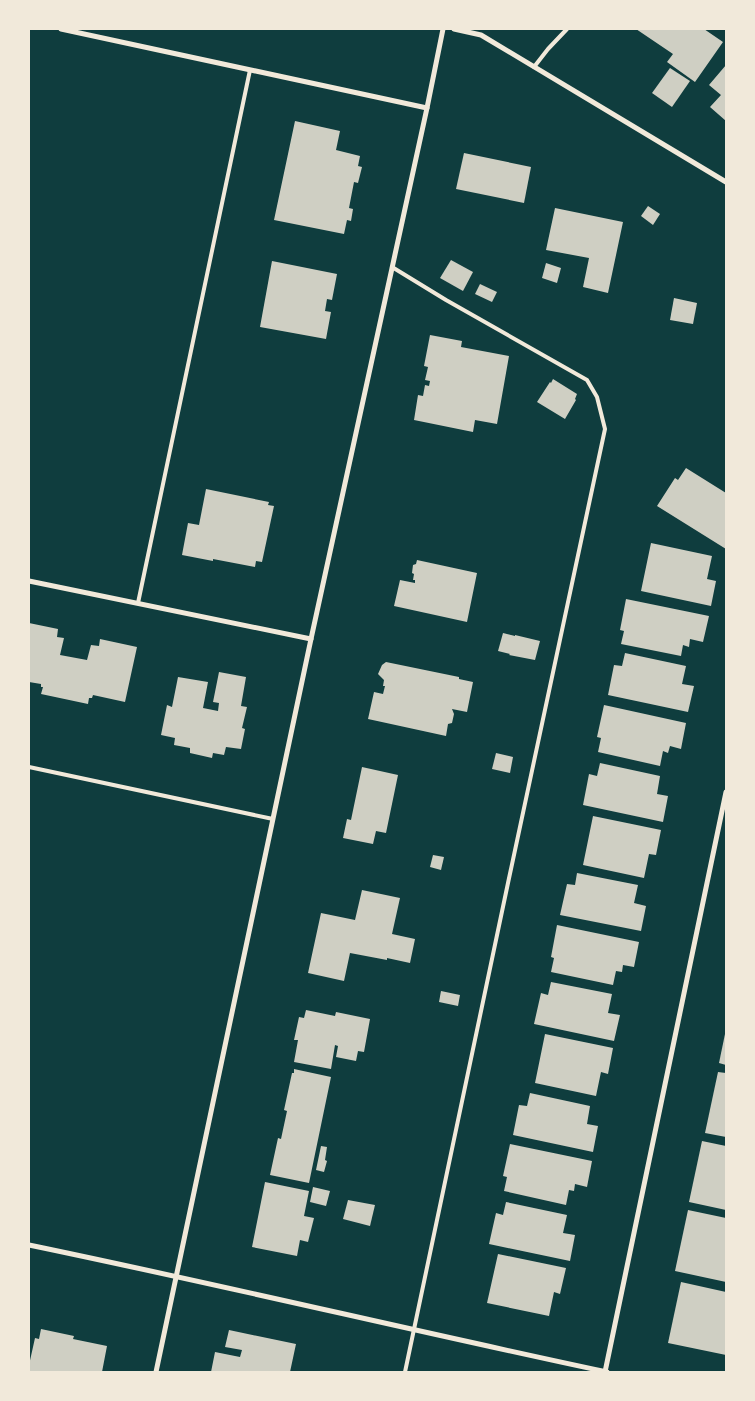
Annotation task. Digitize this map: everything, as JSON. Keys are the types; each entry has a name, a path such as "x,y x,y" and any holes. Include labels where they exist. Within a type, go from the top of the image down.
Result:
{"street":[{"path":"61,29 427,108"},
{"path":"156,1372 311,639 443,29"},
{"path":"454,29 481,35 726,182"},
{"path":"29,581 311,639"},
{"path":"29,1245 606,1372 726,792"}],"lane":[{"path":"534,67 567,29"},
{"path":"138,603 250,70"},
{"path":"392,267 587,380 597,397 605,429 405,1372"},
{"path":"29,767 273,819"}],"building":[{"path":"636,29 704,29 723,42 695,82 667,62 673,54"},
{"path":"726,65 726,121 710,107 721,95 709,85"},
{"path":"670,68 690,81 672,107 652,93"},
{"path":"295,121 340,131 336,150 360,156 358,166 362,167 358,183 354,182 349,208 353,209 351,221 347,220 344,234 274,220"},
{"path":"464,153 531,167 524,203 456,189"},
{"path":"648,206 660,214 653,225 641,216"},
{"path":"555,208 623,222 608,293 583,287 589,258 546,250"},
{"path":"451,260 473,272 463,291 440,278"},
{"path":"272,261 337,274 332,300 327,299 325,311 331,312 326,339 260,327"},
{"path":"546,263 561,268 557,283 542,278"},
{"path":"480,284 497,292 492,302 475,294"},
{"path":"674,298 697,303 693,324 670,320"},
{"path":"430,335 462,341 461,347 509,356 497,424 475,420 473,432 414,420 418,395 423,396 425,385 429,386 430,381 425,380 428,367 424,366"},
{"path":"553,379 577,394 576,400 565,419 537,402"},
{"path":"686,468 726,493 726,549 657,506 675,478 678,480"},
{"path":"206,489 269,502 268,505 274,506 262,562 256,561 255,567 182,555 188,523 199,525"},
{"path":"651,543 712,556 707,579 716,581 711,606 641,591"},
{"path":"417,560 477,573 467,622 394,606 400,580 415,583 415,580 413,580 414,574 412,573 413,565 416,564"},
{"path":"626,599 709,616 703,642 690,639 689,647 683,645 681,656 621,644 624,631 620,630"},
{"path":"29,623 58,629 57,637 64,638 60,655 87,660 91,645 99,646 100,639 137,647 125,702 93,695 92,698 89,698 88,704 41,694 43,687 41,687 41,684 29,682"},
{"path":"503,633 540,641 535,660 498,651"},
{"path":"625,653 686,666 682,684 694,686 688,712 608,695 614,665 622,666"},
{"path":"386,662 459,677 459,679 473,682 467,712 452,709 454,714 452,723 448,724 446,736 368,719 374,692 383,694 384,680 378,674 382,665"},
{"path":"219,672 246,677 241,706 247,707 242,728 245,729 241,749 226,747 224,755 213,753 212,758 190,753 190,748 174,745 175,738 161,735 167,705 172,707 178,677 208,682 203,708 218,711 219,703 213,702"},
{"path":"604,705 686,723 681,749 670,746 668,753 663,751 660,766 598,752 601,738 597,737"},
{"path":"496,753 513,757 510,773 492,769"},
{"path":"600,763 660,776 657,794 668,796 663,822 583,805 589,774 597,776"},
{"path":"362,767 398,775 386,833 376,831 373,844 343,838 347,819 351,820"},
{"path":"593,816 661,830 656,855 649,854 644,878 583,865"},
{"path":"433,855 444,857 441,870 430,867"},
{"path":"577,873 638,885 634,903 646,906 641,931 560,915 567,884 575,885"},
{"path":"362,890 400,898 392,934 415,939 410,963 350,953 344,981 308,973 321,913 355,920"},
{"path":"557,925 639,942 634,967 623,965 622,972 616,971 613,985 551,972 554,958 551,957"},
{"path":"551,982 612,994 608,1013 620,1015 614,1041 534,1024 541,993 548,995"},
{"path":"441,991 460,995 458,1006 439,1002"},
{"path":"306,1010 335,1016 336,1012 370,1019 364,1052 358,1051 356,1061 336,1057 338,1046 335,1045 331,1069 294,1062 298,1040 294,1040 299,1017 304,1018"},
{"path":"545,1034 613,1048 608,1074 601,1072 596,1096 535,1083"},
{"path":"726,1034 726,1065 719,1063"},
{"path":"294,1069 331,1077 309,1183 270,1175 278,1138 281,1139 287,1111 284,1110"},
{"path":"718,1072 726,1073 726,1137 705,1133"},
{"path":"530,1093 590,1106 587,1124 598,1126 593,1152 513,1135 519,1105 527,1106"},
{"path":"702,1141 726,1146 726,1210 689,1202"},
{"path":"510,1144 592,1161 587,1187 575,1184 574,1191 569,1190 566,1205 504,1191 507,1177 503,1176"},
{"path":"321,1146 327,1147 325,1160 327,1161 324,1172 316,1170"},
{"path":"265,1182 309,1191 304,1216 314,1218 308,1242 300,1240 297,1256 252,1247"},
{"path":"313,1187 330,1191 326,1206 310,1202"},
{"path":"348,1200 375,1205 370,1226 343,1219"},
{"path":"506,1202 567,1215 563,1233 575,1235 570,1261 489,1244 496,1213 503,1215"},
{"path":"688,1210 726,1218 726,1282 675,1271"},
{"path":"498,1254 566,1268 560,1294 554,1292 549,1316 487,1303"},
{"path":"681,1282 726,1292 726,1355 668,1343"},
{"path":"41,1329 74,1336 73,1339 107,1346 102,1372 29,1372 35,1338 39,1339"},
{"path":"229,1330 296,1344 290,1372 211,1372 215,1352 240,1357 242,1350 225,1347"}]}
